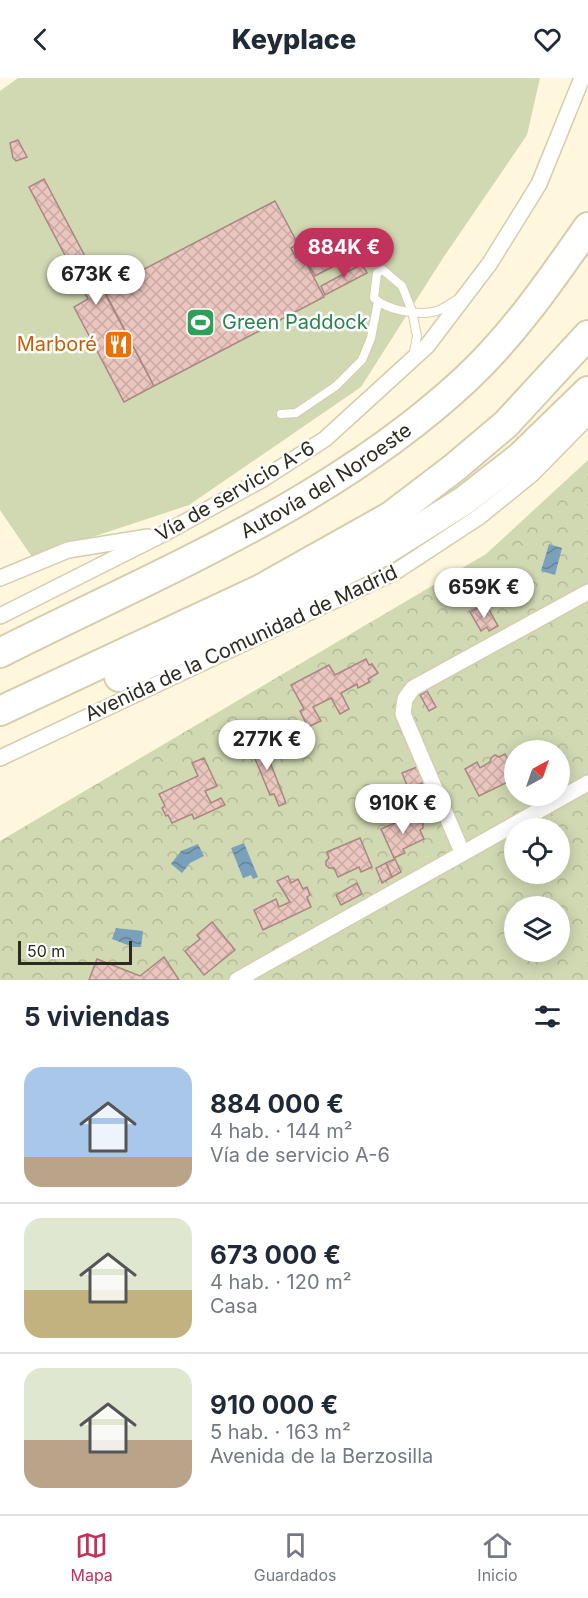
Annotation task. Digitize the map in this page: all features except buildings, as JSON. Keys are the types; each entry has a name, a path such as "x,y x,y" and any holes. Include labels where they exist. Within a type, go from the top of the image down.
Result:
{"highway":[{"name":"Autovía del Noroeste","path":"0,653 294,505 365,460 412,425 467,378 535,303 588,227"},
{"path":"0,711 261,589 391,516 454,468 506,424 588,335"},
{"path":"0,733 263,612 384,551 465,500 511,464 588,391"}],"street":[{"name":"Vía de servicio A-6","path":"0,616 163,534 263,479 325,439 427,346 490,263 539,184 582,78"},
{"name":"Avenida de la Comunidad de Madrid","path":"0,758 395,572 479,518 532,474 588,417"},
{"path":"0,578 68,550 163,534"},
{"path":"462,852 403,714 405,699 413,688 588,592"},
{"path":"237,980 462,852 587,785"}],"lane":[{"path":"412,359 417,336 412,311 402,286 383,270 377,273 374,298 383,307 412,311 434,312 467,293"},
{"path":"281,414 296,413 336,386 362,360 372,338 378,302"}],"green space":[{"name":"Green Paddock","path":"18,78 540,78 527,135 443,258 361,387 189,505 32,557 0,510 0,91"},
{"path":"588,460 588,980 0,980 0,841 486,554"}],"water":[{"path":"549,544 562,548 555,575 541,571"},
{"path":"244,843 258,877 253,879 251,875 243,878 231,848"},
{"path":"198,844 204,856 190,863 182,873 171,864 181,851"},
{"path":"116,928 143,931 141,947 133,947 112,939"}],"place":[{"name":"Green Paddock","path":"201,322"},
{"name":"Marboré","path":"118,344"}]}
